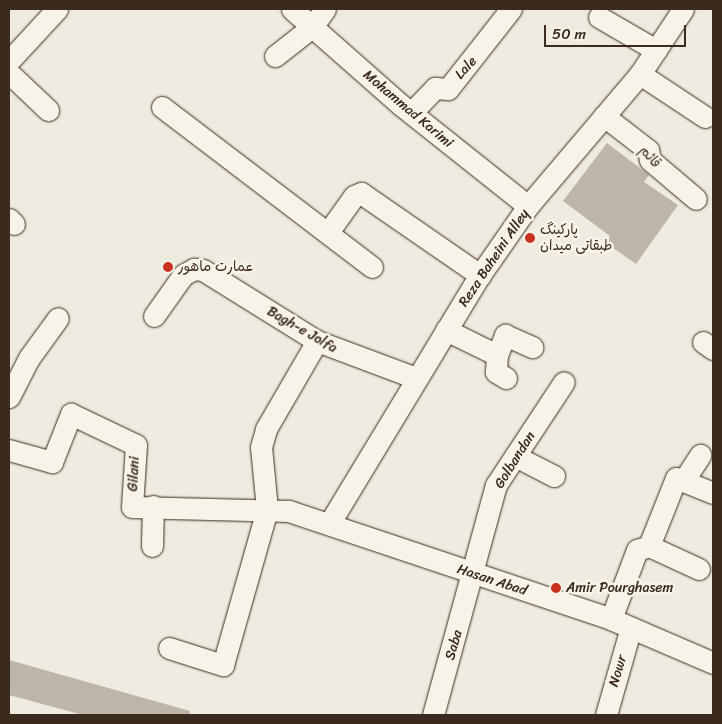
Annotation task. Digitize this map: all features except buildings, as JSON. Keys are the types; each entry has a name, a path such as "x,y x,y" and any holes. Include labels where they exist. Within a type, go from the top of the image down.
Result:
{"street":[{"path":"9,62 57,9"},
{"name":"Mohammad Karimi","path":"292,9 411,113 528,206"},
{"path":"275,56 312,27 325,9"},
{"name":"Lale","path":"411,113 435,88 448,89 511,9"},
{"name":"Reza Baheini Alley","path":"329,524 480,275 528,206 640,74 683,9"},
{"path":"599,17 656,50"},
{"path":"9,73 48,110"},
{"path":"640,74 705,117"},
{"path":"162,107 329,231 372,267"},
{"name":"قائم","path":"604,116 648,150 650,160 696,198"},
{"path":"329,231 354,196 361,193 480,275"},
{"name":"Bagh-e Jolfa","path":"154,316 183,275 194,269 203,270 317,341 416,378"},
{"path":"9,397 29,358 58,318"},
{"path":"446,330 497,355"},
{"path":"506,378 496,372 497,355 505,335 532,347"},
{"path":"169,648 223,664 267,509 261,447 266,429 317,341"},
{"name":"Golbandan","path":"474,574 496,485 564,382"},
{"name":"Gilani","path":"9,450 52,462 71,414 136,445 132,507 267,509"},
{"path":"684,480 700,455"},
{"path":"515,456 554,476"},
{"path":"649,546 676,478 713,493"},
{"path":"152,546 153,506"},
{"name":"Hasan Abad","path":"267,509 289,511 611,619 713,664"},
{"path":"611,619 637,550 649,546 699,569"},
{"name":"Saba","path":"433,715 474,574"},
{"name":"Nowr","path":"606,715 631,627"}],"place":[{"name":"پارکینگ طبقاتی میدان","path":"530,238"},
{"name":"عمارت ماهور","path":"168,267"},
{"name":"Amir Pourghasem","path":"556,588"}]}
